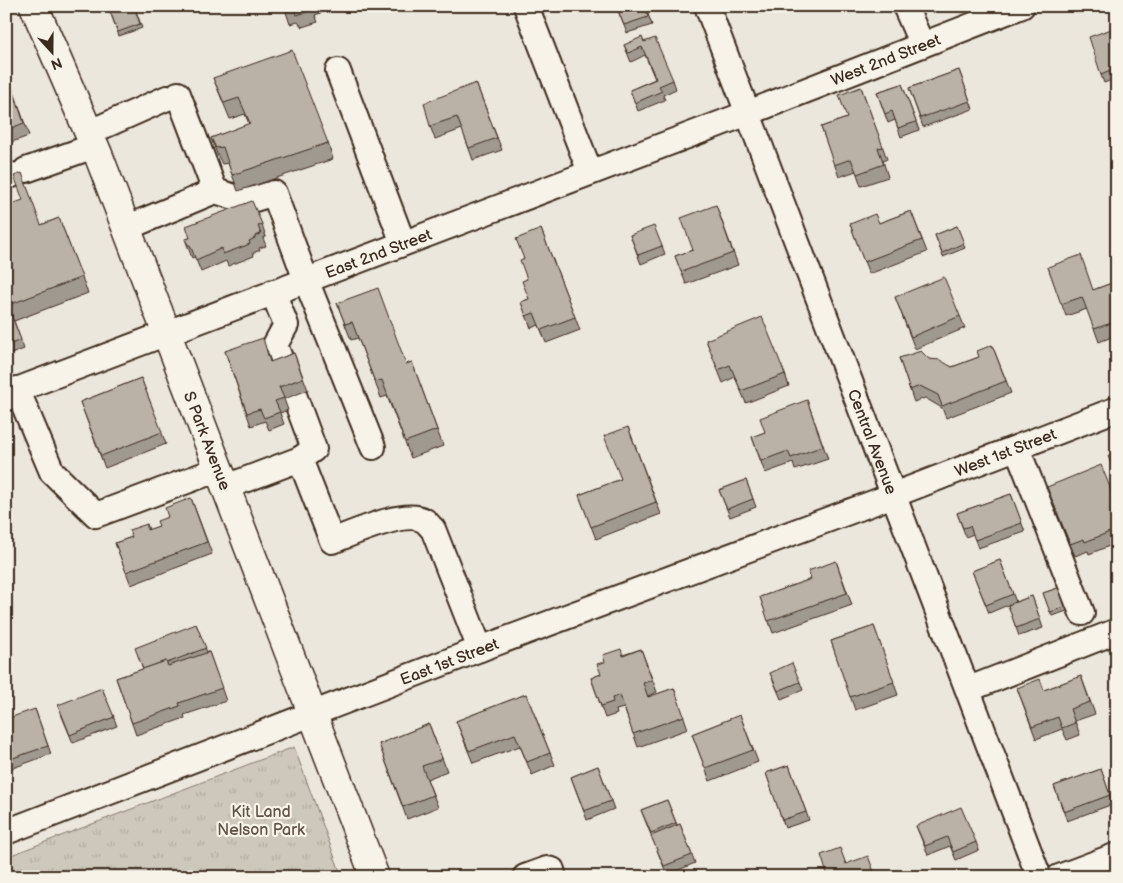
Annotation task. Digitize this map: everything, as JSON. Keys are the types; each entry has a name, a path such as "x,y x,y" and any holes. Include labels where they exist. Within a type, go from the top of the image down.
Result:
{"main road":[{"name":"S Park Avenue","path":"34,6 91,139 126,228 375,877"}],"street":[{"path":"526,6 590,172"},
{"name":"Central Avenue","path":"707,6 969,689 1039,877"},
{"path":"905,6 922,45"},
{"name":"West 2nd Street","path":"748,113 1022,6"},
{"path":"338,71 404,243"},
{"path":"15,174 91,139 173,96 215,191"},
{"name":"East 2nd Street","path":"12,391 748,113"},
{"path":"126,228 215,191 248,201 274,193 306,280 373,448"},
{"path":"273,292 286,325 275,346 285,371"},
{"path":"12,391 52,472 96,515 222,478 300,460 314,449 294,395"},
{"name":"West 1st Street","path":"894,495 1117,409"},
{"path":"1017,448 1082,613"},
{"path":"300,460 332,541 406,516 424,520 433,529 480,650"},
{"name":"East 1st Street","path":"6,832 480,650 894,495"},
{"path":"969,689 1117,631"},
{"path":"1059,877 1117,855"},
{"path":"525,877 547,868 552,870 554,877"}],"green space":[{"name":"Kit Land Nelson Park","path":"294,747 342,877 6,877 6,857"}],"building":[{"path":"108,6 134,6 140,24 118,32"},
{"path":"284,6 311,6 313,10 297,15 294,9 286,12"},
{"path":"616,6 645,6 648,17 624,25"},
{"path":"1117,27 1117,68 1101,75 1089,37"},
{"path":"642,37 644,42 655,38 673,80 659,86 662,91 635,103 630,90 656,79 642,47 628,53 624,45"},
{"path":"292,50 328,143 232,175 223,147 216,148 211,138 250,123 239,98 224,103 213,78"},
{"path":"6,69 24,123 6,130"},
{"path":"959,70 970,101 920,118 909,88"},
{"path":"476,83 497,138 469,148 457,117 430,126 424,103"},
{"path":"902,84 916,122 898,128 892,111 885,114 877,92"},
{"path":"861,87 883,147 878,148 884,164 857,174 851,159 834,165 821,127 847,118 839,95"},
{"path":"22,173 41,225 59,218 82,277 6,306 6,198 10,197 12,204 23,200 14,176"},
{"path":"252,201 262,224 258,226 261,234 249,241 250,244 223,254 222,248 196,260 190,245 188,245 185,239 190,238 186,226"},
{"path":"716,205 733,253 681,272 675,256 693,250 681,218"},
{"path":"911,211 922,240 864,262 850,224 875,214 879,223"},
{"path":"654,226 662,246 638,255 630,235"},
{"path":"957,226 964,243 942,253 935,235"},
{"path":"541,229 575,317 541,330 534,313 526,316 521,302 529,299 522,281 527,279 520,260 524,259 516,239"},
{"path":"1081,255 1093,290 1117,281 1117,321 1094,329 1082,297 1061,304 1048,267"},
{"path":"944,277 960,316 911,337 895,297"},
{"path":"378,288 406,364 412,362 437,430 405,442 382,380 375,382 352,322 345,324 337,303"},
{"path":"11,314 21,340 6,346 6,315"},
{"path":"762,317 785,374 741,391 730,365 718,370 706,340"},
{"path":"263,338 270,362 294,353 303,378 279,387 284,398 275,401 280,412 264,418 260,409 247,413 225,351"},
{"path":"992,345 1006,381 942,406 938,395 920,386 910,390 899,358 921,351 929,359 940,360 952,367 979,357 977,351"},
{"path":"141,378 162,432 101,456 80,402"},
{"path":"807,400 823,446 791,458 788,451 761,461 752,437 765,432 760,418"},
{"path":"628,427 656,502 591,527 579,495 621,479 604,436"},
{"path":"1117,452 1117,475 1116,476 1108,456"},
{"path":"1101,465 1117,504 1117,529 1085,542 1084,539 1070,544 1047,487"},
{"path":"746,480 753,499 727,509 719,490"},
{"path":"1011,494 1022,523 975,540 970,526 963,528 957,513"},
{"path":"191,498 207,542 126,572 115,543 132,537 129,530 147,524 147,530 159,526 157,521 168,517 165,508"},
{"path":"1000,560 1013,594 986,605 972,571"},
{"path":"836,561 847,593 768,621 760,597 811,579 808,571"},
{"path":"1058,588 1065,607 1050,612 1043,593"},
{"path":"1032,596 1040,619 1016,628 1008,605"},
{"path":"196,624 206,648 167,663 166,661 143,669 135,648"},
{"path":"874,626 894,682 850,697 831,641"},
{"path":"621,649 623,656 641,649 652,680 643,683 648,697 674,688 684,716 633,734 620,695 612,698 613,702 601,706 591,678 601,674 597,664 605,662 603,655"},
{"path":"209,652 222,688 179,703 180,706 132,723 116,678 166,661 168,666"},
{"path":"792,663 800,682 778,691 770,673"},
{"path":"1081,676 1090,702 1070,709 1075,723 1062,728 1058,717 1032,727 1017,688 1040,679 1044,690"},
{"path":"102,688 114,717 70,735 58,705"},
{"path":"526,694 550,753 527,762 515,734 469,751 456,721"},
{"path":"35,709 48,746 7,760 6,719"},
{"path":"740,715 753,750 705,768 692,734"},
{"path":"429,724 442,759 422,766 433,795 403,807 379,744"},
{"path":"789,765 806,812 782,820 766,773"},
{"path":"598,766 611,801 584,811 571,777"},
{"path":"1101,769 1110,795 1064,812 1054,786"},
{"path":"667,800 676,823 651,833 641,810"},
{"path":"961,807 976,842 953,852 947,837 925,846 916,826"},
{"path":"680,824 692,855 664,866 651,836"},
{"path":"840,848 846,864 868,856 876,877 828,877 821,855"}]}
